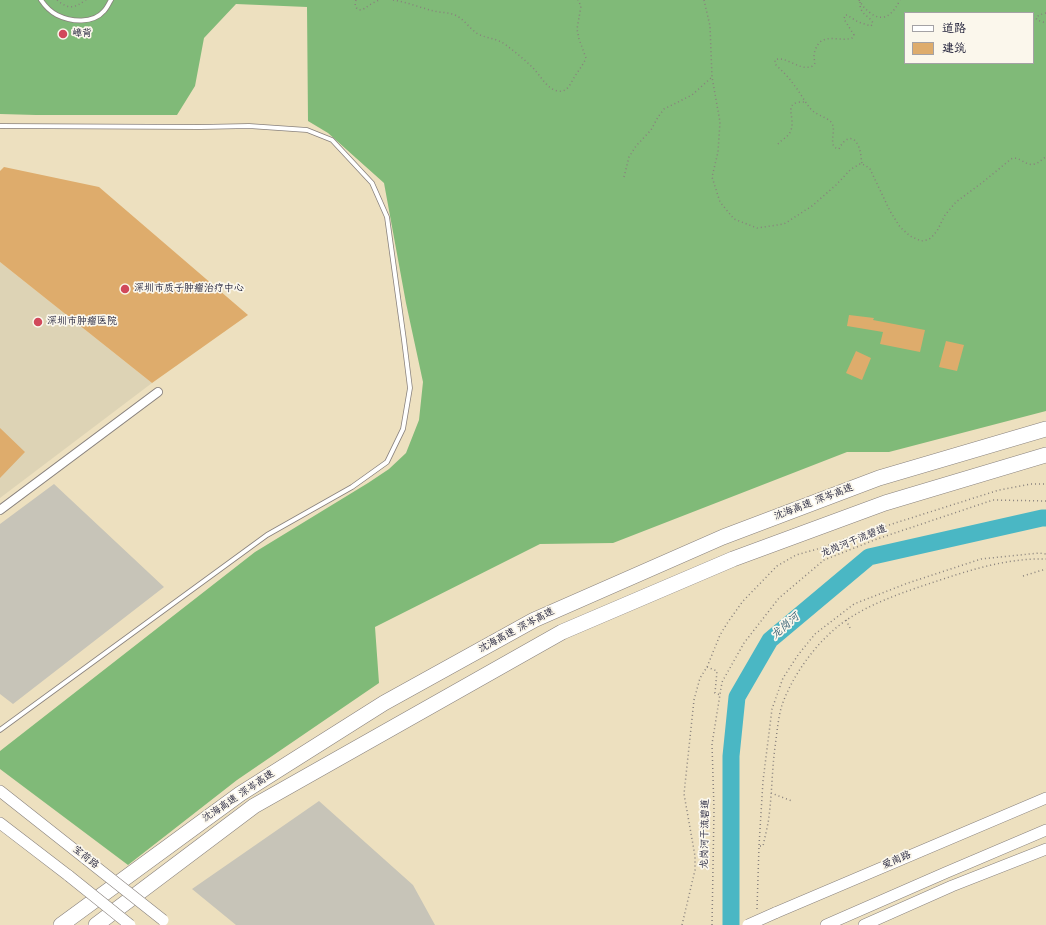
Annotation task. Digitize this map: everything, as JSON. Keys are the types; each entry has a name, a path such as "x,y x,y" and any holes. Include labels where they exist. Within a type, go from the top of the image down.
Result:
{"highway":[{"name":"沈海高速 深岑高速","path":"61,925 240,794 384,703 534,620 723,537 880,478 1046,430"},
{"name":"沈海高速 深岑高速","path":"96,925 254,806 562,632 733,558 885,503 1046,455"}],"main road":[{"name":"宝荷路","path":"0,791 166,923"},
{"name":"爱南路","path":"748,925 1046,798"},
{"path":"0,823 130,925"},
{"path":"826,925 1046,830"},
{"path":"864,925 966,881 1046,849"},
{"path":"926,881 966,881"}],"street":[{"path":"0,510 158,392"}],"lane":[{"path":"41,0 56,15 69,20 85,20 95,18 104,11 111,0"},
{"path":"0,126 249,126 307,130 332,140 372,182 387,217 410,388 403,429 387,462 352,487 267,535 0,730"}],"path":[{"path":"57,0 66,6 76,6 86,0"},
{"path":"356,0 356,8 362,10 379,0"},
{"path":"393,0 436,12 449,12 455,15 478,34 505,44 532,66 540,77 553,89 564,91 568,88 574,77 582,68 586,58 577,29 581,6 578,0"},
{"path":"704,0 710,26 712,77 720,122 718,152 712,177 720,202 734,219 756,228 784,224 812,206 855,166 862,164 870,169 890,211 900,227 910,236 920,241 927,240 931,238 945,215 956,202 1011,159 1014,157 1018,158 1031,165 1040,162 1046,157"},
{"path":"860,1 873,15 878,18 882,18 892,14 900,0"},
{"path":"860,1 861,10 871,19 873,23 871,26 858,22 847,15 844,19 854,35 848,40 823,40 815,51 814,66 802,67 781,59 775,60 775,64 795,85 814,113 829,120 832,124 834,127 832,139 833,146 839,148 843,141 851,138 856,141 859,146 862,164"},
{"path":"1046,13 1036,18 1037,20 1046,23"},
{"path":"624,177 629,156 636,146 649,133 664,109 692,95 712,77"},
{"path":"778,144 788,135 792,128 790,112 791,107 795,103 806,102"},
{"path":"682,925 695,870 695,856 684,794 694,700 700,678 707,667 720,635 743,601 778,566 796,555 999,490 1031,484 1046,484"},
{"name":"龙岗河干流碧道","path":"712,925 714,810 712,744 722,682 744,642 779,598 824,560 877,539 993,500 1046,501"},
{"path":"758,912 759,846 763,781 772,709 783,678 798,655 815,634 854,604 908,583 980,559 1039,553 1046,554"},
{"path":"759,846 763,846 769,816 778,724 787,691 800,668 813,651 834,629 846,620 866,609 907,591 964,572 1002,563 1046,559"},
{"path":"1023,576 1046,569"},
{"path":"846,620 850,628"},
{"path":"707,667 717,671 715,693 720,695"},
{"path":"771,793 792,801"}],"shaded area":[{"name":"深圳市肿瘤医院","path":"0,262 152,383 0,498"},
{"path":"54,484 164,587 13,704 0,694 0,524"},
{"path":"319,801 413,885 435,925 236,925 192,889"}],"green space":[{"path":"0,0 1046,0 1046,411 889,452 847,452 613,543 540,544 375,627 379,683 237,780 128,865 0,769 0,751 255,552 389,469 406,453 419,420 423,382 406,303 384,183 328,133 308,121 307,7 236,4 204,38 195,86 177,115 0,114"}],"building":[{"name":"深圳市质子肿瘤治疗中心","path":"4,167 99,187 248,315 152,383 0,262 0,171"},
{"path":"849,315 874,318 873,320 925,330 920,352 880,344 883,332 847,326"},
{"path":"946,341 964,345 957,371 939,367"},
{"path":"856,351 871,358 862,380 846,373"},
{"path":"0,428 25,452 0,478"}],"waterway":[{"name":"龙岗河","path":"731,925 731,756 737,697 770,640 869,557 1046,518"}],"place":[{"name":"嶂背","path":"63,34"},
{"name":"深圳市质子肿瘤治疗中心","path":"125,289"},
{"name":"深圳市肿瘤医院","path":"38,322"}]}
